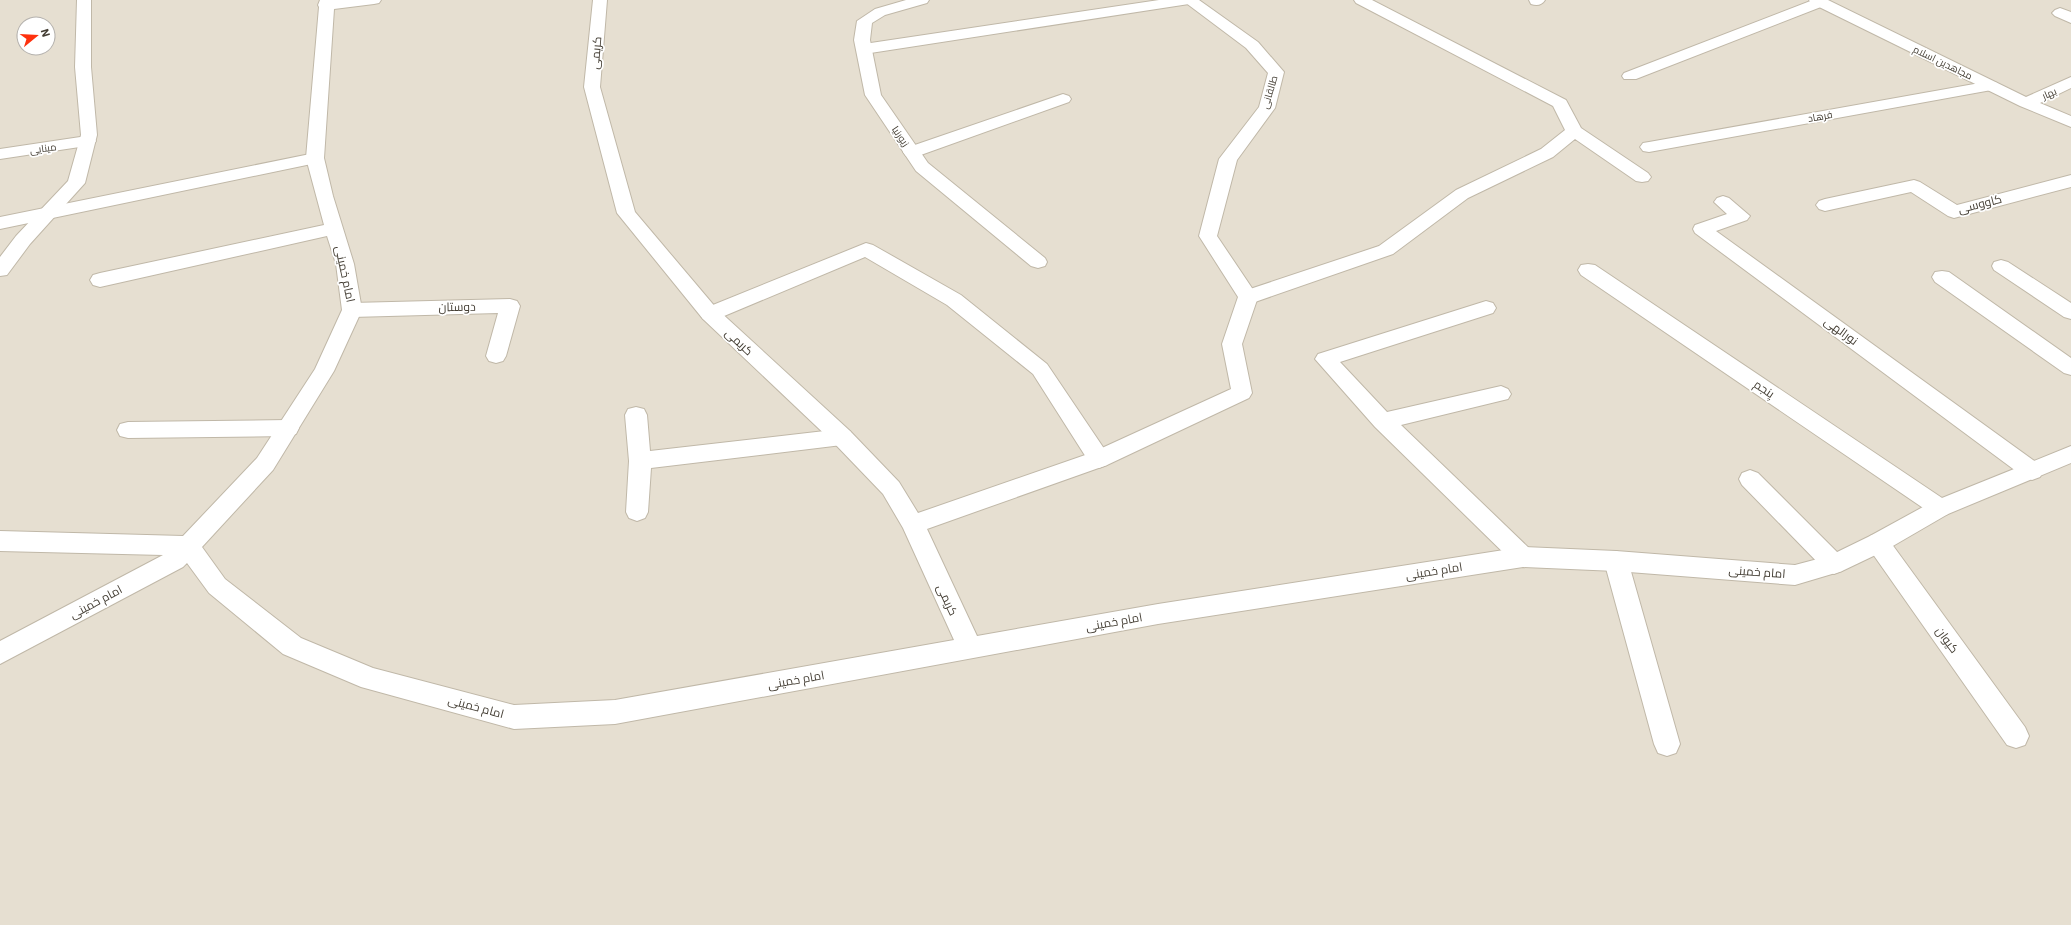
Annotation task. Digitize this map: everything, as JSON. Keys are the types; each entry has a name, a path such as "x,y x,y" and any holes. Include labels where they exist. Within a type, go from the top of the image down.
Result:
{"street":[{"path":"0,270 76,183 89,135 83,66 84,0"},
{"path":"326,2 374,0"},
{"name":"کریمی","path":"600,0 592,87 626,213 710,314 842,436 891,488 913,524 970,648"},
{"name":"زیورنیا","path":"922,0 880,12 865,21 862,40 873,95 922,167 1038,262"},
{"path":"864,49 1189,0"},
{"name":"طالقانی","path":"1189,0 1252,45 1276,72 1266,108 1228,159 1208,236 1248,297"},
{"path":"1361,0 1560,103 1574,131 1642,177"},
{"path":"1630,76 1819,1"},
{"name":"مجاهدین اسلام","path":"1819,1 2026,103 2071,122"},
{"name":"امام خمینی","path":"0,653 175,560 265,464 324,371 352,310 345,264 315,158 326,2"},
{"name":"بهار","path":"2026,103 2071,82"},
{"name":"فرهاد","path":"1649,147 1991,86"},
{"path":"912,152 1063,99"},
{"path":"913,524 1099,459 1242,393 1232,344 1248,297 1386,250 1462,194 1547,153 1574,131"},
{"name":"مینایی","path":"0,154 87,141"},
{"path":"0,223 315,158"},
{"name":"کاووسی","path":"1825,205 1914,186 1954,212 2071,181"},
{"name":"نورالهی","path":"1723,202 1741,216 1702,229 2032,471"},
{"path":"100,280 334,229"},
{"path":"710,314 866,249 954,300 1040,369 1099,459"},
{"path":"2001,266 2071,312"},
{"name":"پنجم","path":"1588,270 1940,508"},
{"path":"1942,277 2071,368"},
{"name":"دوستان","path":"352,310 510,306 496,356"},
{"path":"1486,308 1326,359 1383,421 1522,558"},
{"path":"1383,421 1501,394"},
{"path":"636,415 640,461 637,512"},
{"path":"128,430 288,428"},
{"path":"640,461 842,436"},
{"name":"امام خمینی","path":"188,546 217,586 292,646 370,679 514,717 615,712 1158,614 1522,558 1616,561 1795,575 1834,564 1878,543 1940,508 2071,454"},
{"path":"1750,479 1834,564"},
{"path":"0,541 188,546"},
{"name":"کیوان","path":"1878,543 2016,736"},
{"path":"1616,561 1667,744"}],"shaded area":[{"path":"0,0 2071,0 2071,925 0,925"}]}
